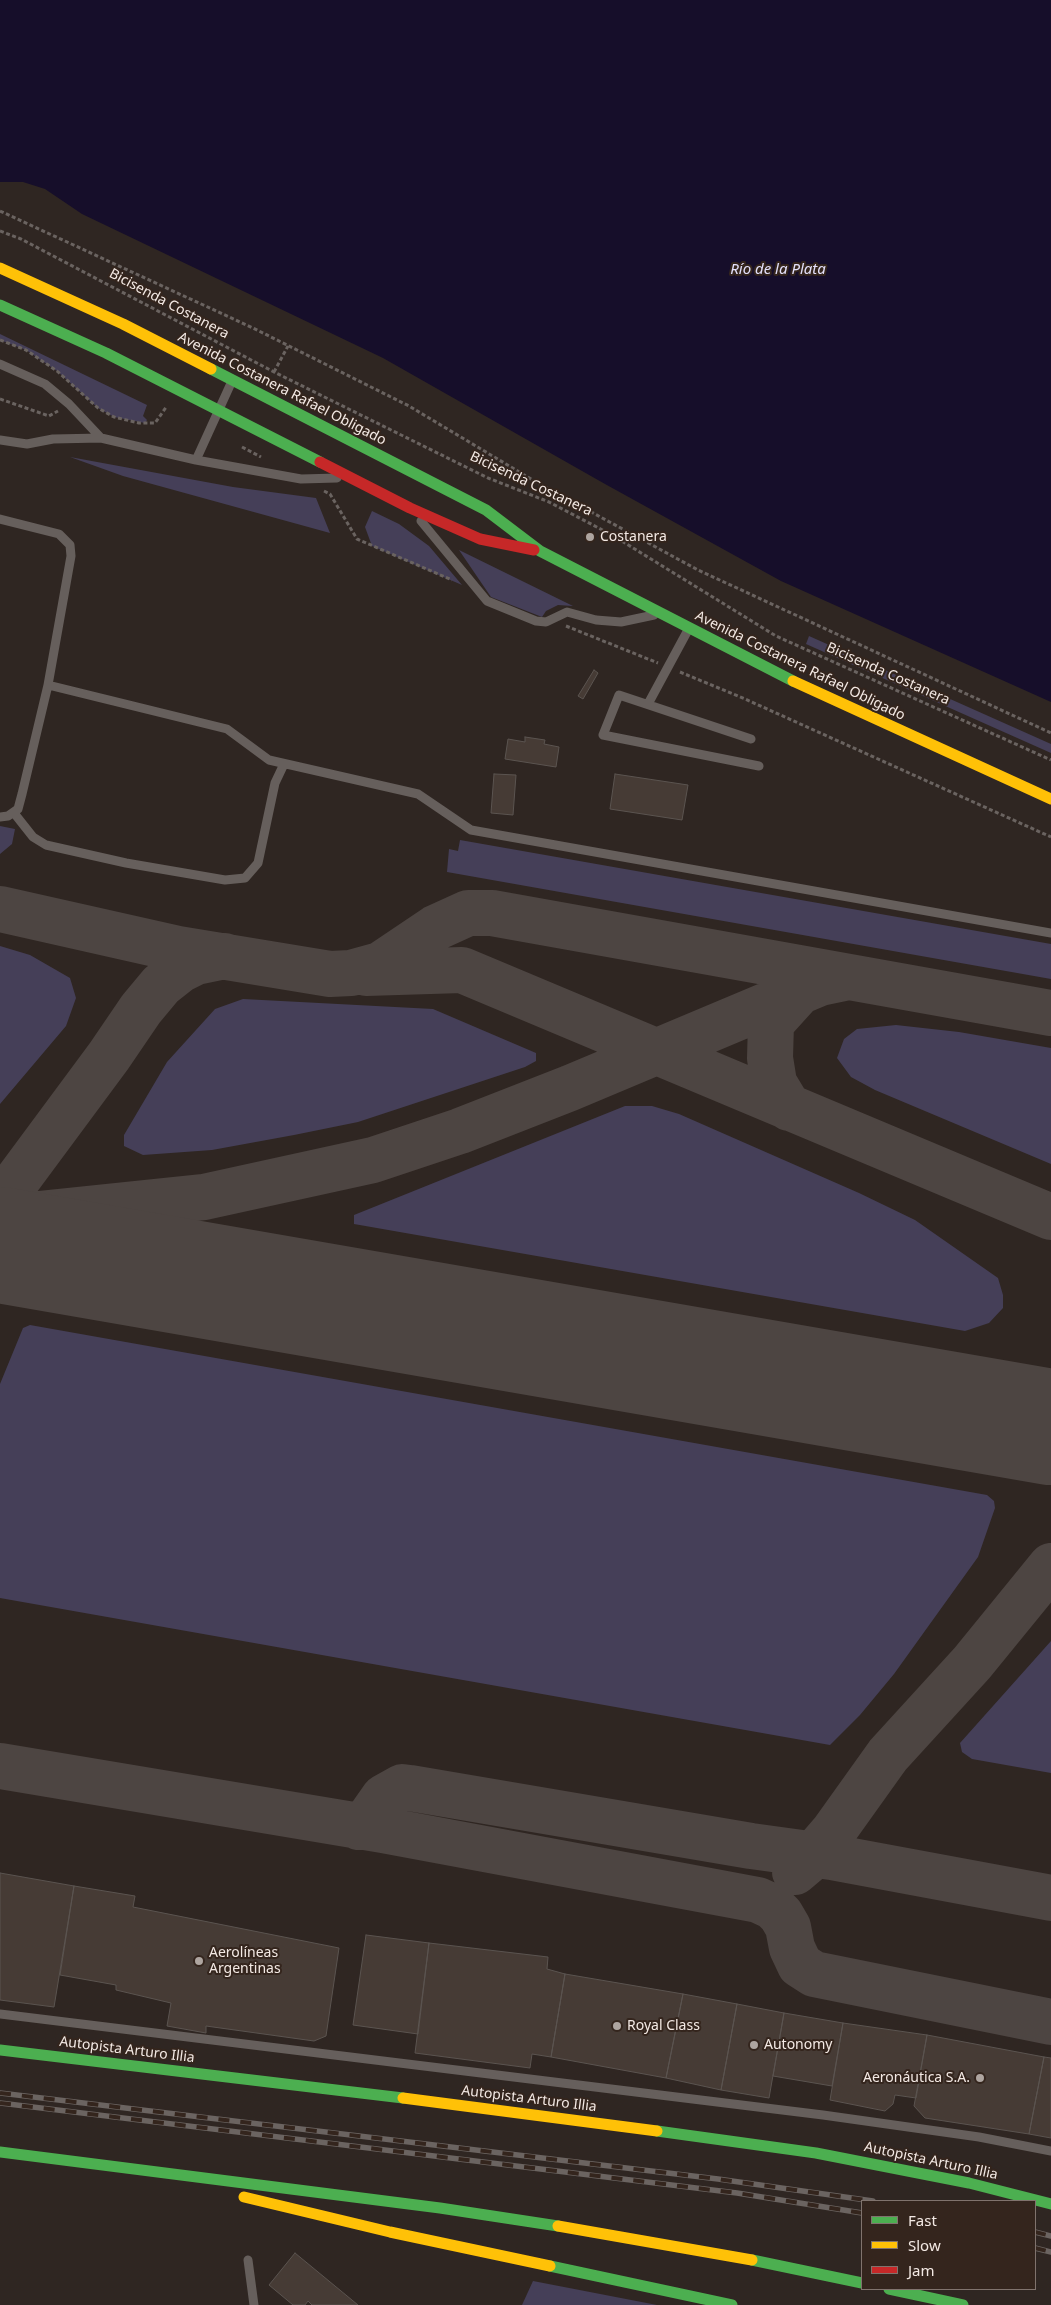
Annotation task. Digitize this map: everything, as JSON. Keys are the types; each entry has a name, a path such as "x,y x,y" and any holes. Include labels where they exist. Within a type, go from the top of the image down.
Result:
{"main road":[{"name":"Avenida Costanera Rafael Obligado","path":"0,268 123,324 486,510 540,552 761,667 1051,799"},
{"name":"Avenida Costanera Rafael Obligado","path":"0,305 106,353 347,478 410,508 480,539 540,552"},
{"name":"Autopista Arturo Illia","path":"0,2050 558,2117 816,2153 969,2183 1035,2200"},
{"path":"0,2152 440,2208 783,2266 861,2283"},
{"path":"111,2165 410,2237 732,2305"},
{"name":"Autopista Arturo Illia","path":"1036,2200 1051,2204"},
{"path":"894,2290 963,2305"}],"lane":[{"path":"0,364 45,384 69,404 101,438"},
{"path":"196,460 232,380"},
{"path":"0,440 27,444 53,439 101,438 196,460 301,479 347,478"},
{"path":"410,508 487,601 542,623 552,621 567,612 596,620 621,622 658,613"},
{"path":"0,519 58,534 70,545 71,556 48,685 18,809 14,813 0,817"},
{"path":"648,704 688,629"},
{"path":"48,685 227,729 268,760 418,794 471,830 1051,933"},
{"path":"751,739 619,695 603,735 759,766"},
{"path":"14,813 33,837 46,845 126,863 216,878 245,878 258,863 275,783 284,764"},
{"path":"0,2014 823,2115 979,2137 1051,2151"},
{"path":"248,2260 254,2305"}],"path":[{"path":"0,211 288,346 409,406 536,482 698,570 1051,733"},
{"name":"Bicisenda Costanera","path":"0,231 21,239 274,372 488,478 549,502 612,535 776,636 1051,760"},
{"path":"0,340 26,350 57,371 98,408 114,417 139,423 155,423 167,405"},
{"path":"274,372 288,346"},
{"path":"0,399 49,416 81,394"},
{"path":"552,621 745,699 1051,837"}],"shaded area":[{"path":"0,334 147,405 143,416 147,420 145,423 114,417 98,408 57,371 26,350 0,340"},
{"path":"70,457 233,487 316,498 330,533 123,476"},
{"path":"372,511 399,524 429,546 462,585 372,546 365,527"},
{"path":"459,550 573,606 558,605 546,611 542,617 491,597"},
{"path":"809,636 1051,744 1051,753 806,644"},
{"path":"0,826 15,829 12,844 0,854"},
{"path":"460,840 1051,944 1051,979 447,872 449,849 458,851"},
{"path":"0,946 30,955 70,978 76,998 66,1026 0,1104"},
{"path":"243,999 433,1009 536,1053 536,1061 525,1067 358,1122 212,1150 143,1155 124,1146 124,1135 167,1062 215,1009"},
{"path":"896,1025 959,1032 1051,1048 1051,1164 875,1090 851,1077 837,1058 844,1039 857,1029"},
{"path":"625,1106 652,1106 679,1114 859,1193 915,1220 998,1278 1003,1295 1003,1308 989,1323 965,1331 354,1224 354,1215"},
{"path":"30,1325 987,1495 994,1501 995,1508 978,1557 894,1674 860,1715 830,1745 0,1598 0,1384 23,1328"},
{"path":"1051,1641 1051,1773 972,1759 962,1752 960,1743"},
{"path":"533,2281 657,2305 522,2305"}],"water":[{"name":"Río de la Plata","path":"0,0 1051,0 1051,702 781,581 383,358 82,214 45,189 23,182 0,182"}],"building":[{"path":"594,670 598,673 583,699 578,696"},
{"path":"525,737 545,740 544,744 559,747 556,767 505,759 508,739 525,742"},
{"path":"494,774 516,775 513,815 491,813"},
{"path":"615,774 688,785 682,820 610,809"},
{"path":"0,1873 74,1886 54,2007 0,2000"},
{"name":"Aerolíneas Argentinas","path":"74,1886 135,1896 133,1907 339,1948 326,2036 314,2041 206,2026 206,2033 167,2026 171,2003 116,1990 116,1985 60,1975"},
{"path":"366,1935 429,1943 418,2034 353,2025"},
{"path":"429,1943 548,1957 547,1969 565,1974 551,2057 532,2054 530,2068 415,2053"},
{"name":"Royal Class","path":"565,1974 683,1994 666,2078 551,2057"},
{"path":"683,1994 737,2004 721,2090 666,2078"},
{"name":"Autonomy","path":"737,2004 784,2013 769,2098 721,2090"},
{"path":"784,2013 843,2023 832,2086 773,2076"},
{"path":"843,2023 927,2035 916,2098 895,2095 893,2104 885,2111 830,2100"},
{"name":"Aeronáutica S.A.","path":"927,2035 1044,2057 1029,2134 925,2118 914,2106"},
{"path":"1044,2057 1051,2058 1051,2138 1029,2134"},
{"path":"295,2253 358,2305 312,2305 308,2301 305,2305 293,2305 269,2285"}],"taxiway":[{"path":"0,909 178,949 330,974 351,973 380,965 435,928 468,913 492,913 1051,1013"},
{"path":"0,1197 12,1187 109,1056 141,1009 161,985 180,970 196,962 225,956"},
{"path":"366,973 462,970 1051,1217"},
{"path":"0,1218 204,1197 373,1160 460,1131 570,1088 820,983 844,978"},
{"path":"789,1108 774,1083 770,1058 771,1023 799,992"},
{"path":"973,1413 1010,1414 1028,1410 1051,1400"},
{"path":"795,1872 808,1861 833,1832 888,1755 972,1663 1051,1566"},
{"path":"0,1766 383,1830 758,1900 773,1907 781,1915 788,1927 792,1948 800,1965 814,1974 1051,2022"},
{"path":"358,1827 370,1817 384,1797 402,1787 751,1846 831,1857 1051,1898"}],"runway":[{"path":"0,1245 1051,1427"}],"railway":[{"path":"0,2093 718,2179 866,2200"},
{"path":"0,2103 737,2193 861,2213"},
{"path":"1036,2232 1051,2236"},
{"path":"1036,2248 1051,2252"}],"traffic: fast":[{"path":"0,305 106,353 320,462"},
{"path":"211,369 486,510 540,551 793,681"},
{"path":"0,2050 403,2098"},
{"path":"657,2131 816,2153 969,2183 1035,2200"},
{"path":"0,2152 440,2208 558,2226"},
{"path":"1036,2200 1051,2204"},
{"path":"752,2260 861,2283"},
{"path":"550,2266 732,2305"},
{"path":"894,2290 963,2305"}],"traffic: slow":[{"path":"0,268 123,324 211,369"},
{"path":"793,681 1051,799"},
{"path":"403,2098 657,2131"},
{"path":"244,2197 390,2232 550,2266"},
{"path":"558,2226 752,2260"}],"traffic: jam":[{"path":"320,462 410,508 480,539 534,550"}],"place":[{"name":"Costanera","path":"590,537"},
{"name":"Aerolíneas Argentinas","path":"199,1961"},
{"name":"Royal Class","path":"617,2026"},
{"name":"Autonomy","path":"754,2045"},
{"name":"Aeronáutica S.A.","path":"980,2078"}]}
